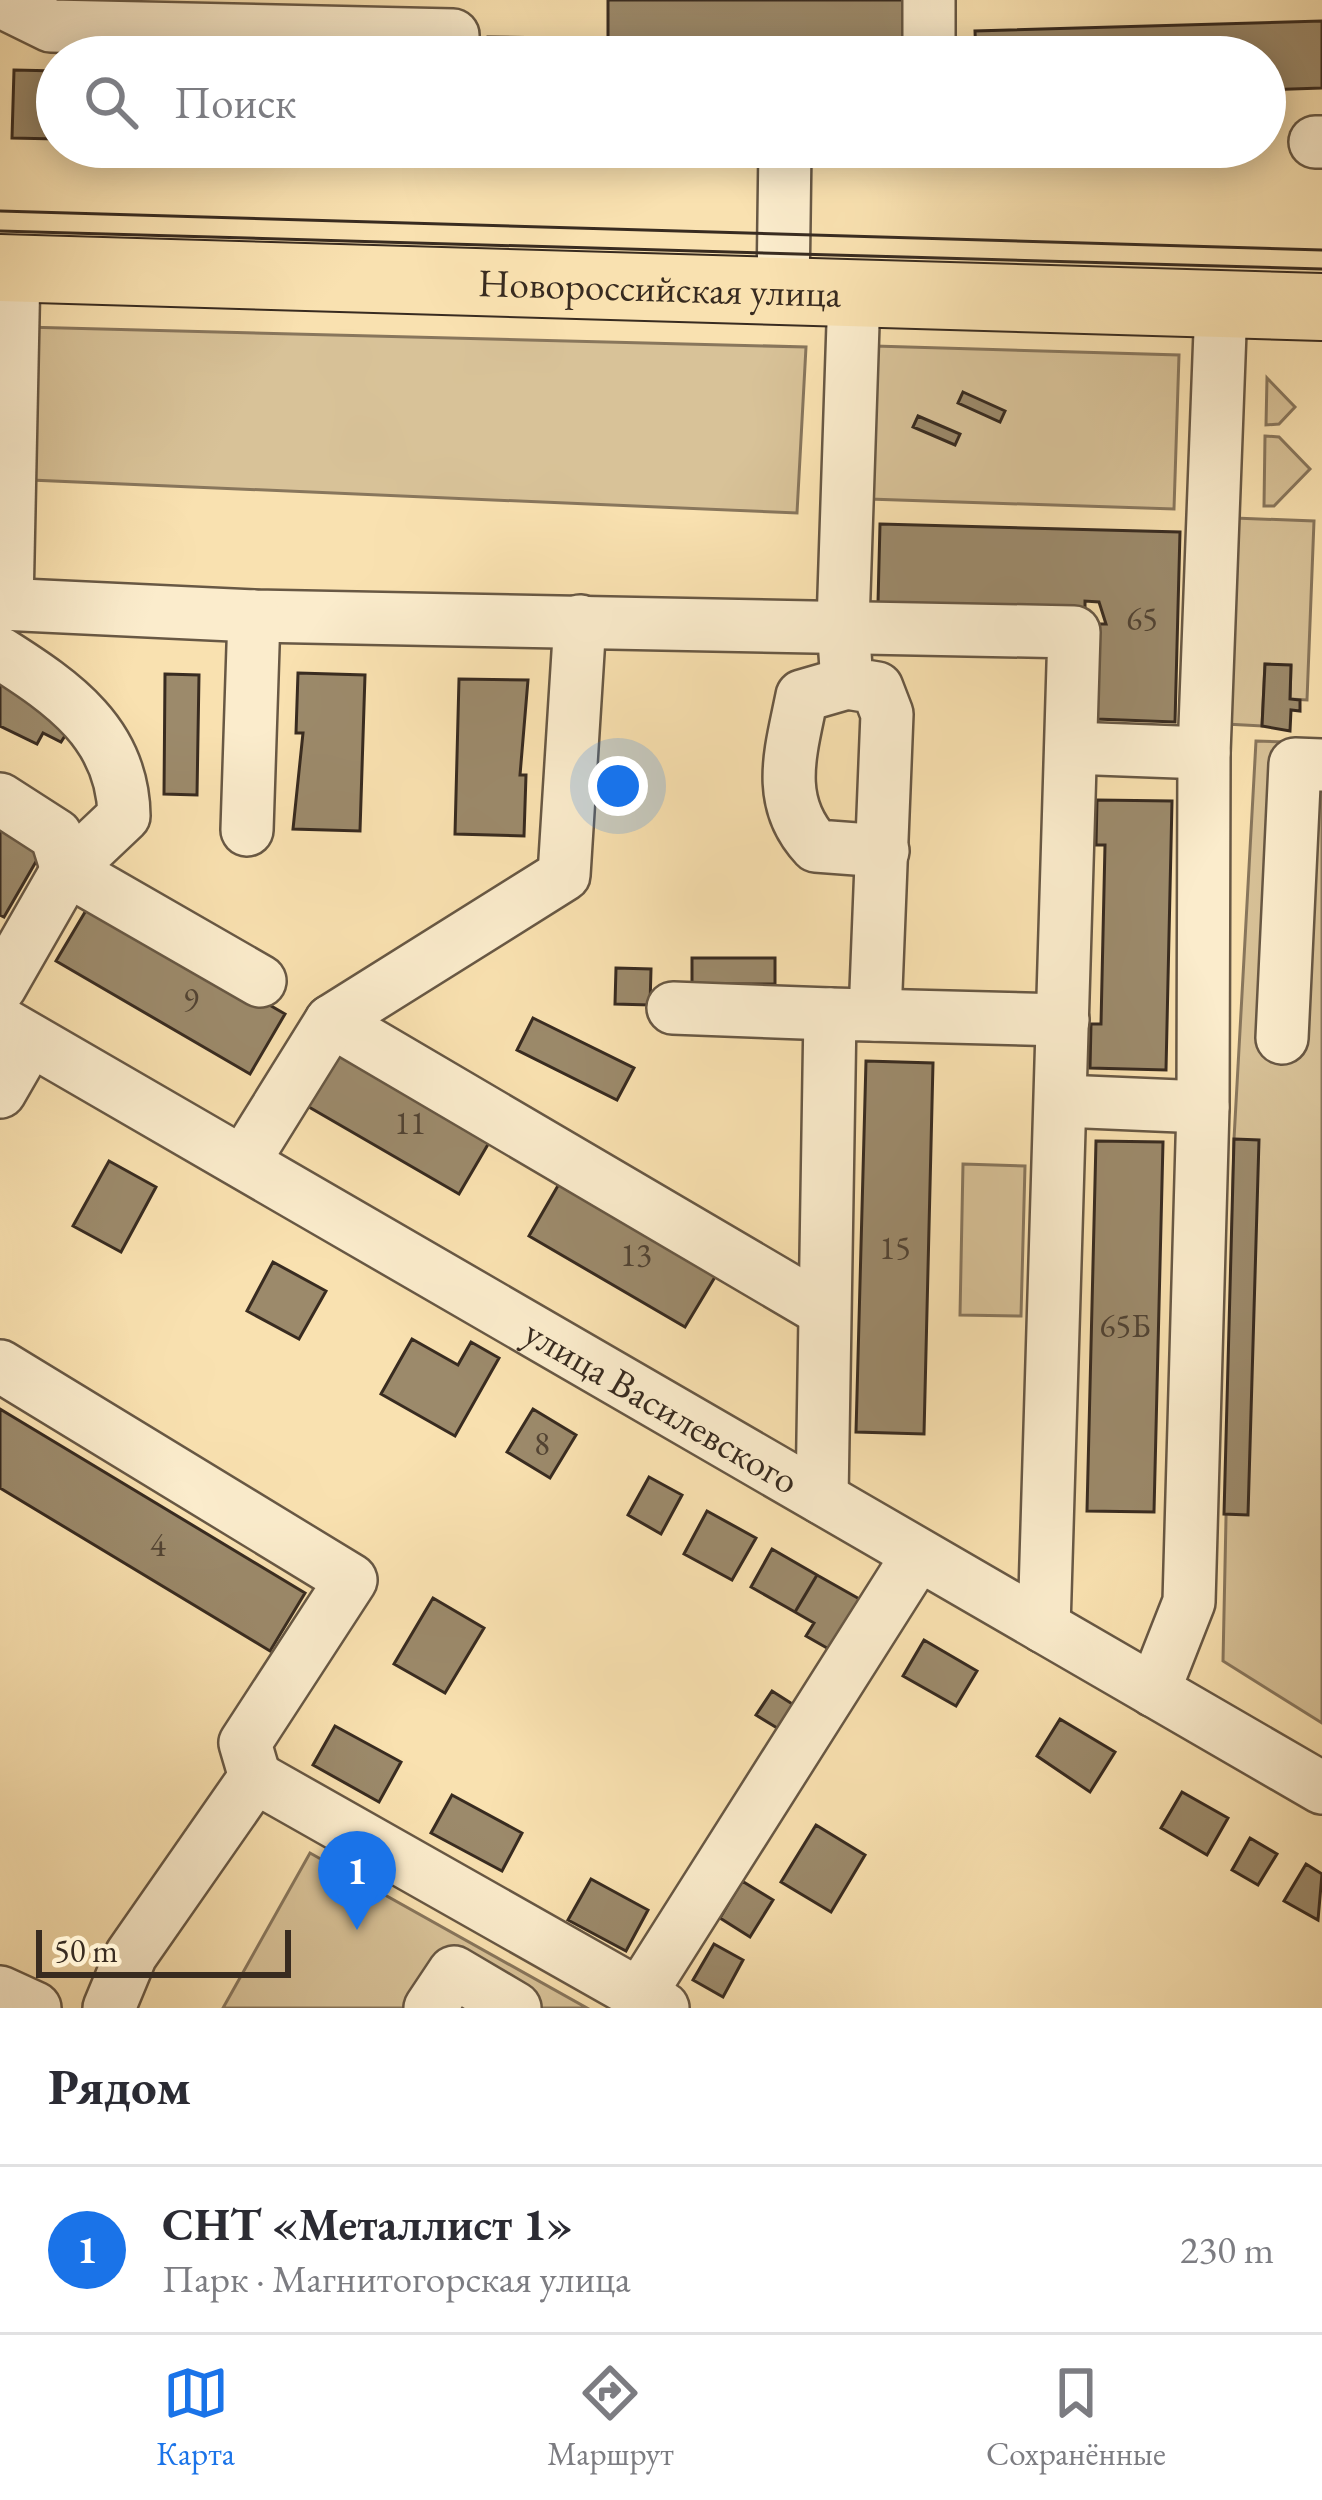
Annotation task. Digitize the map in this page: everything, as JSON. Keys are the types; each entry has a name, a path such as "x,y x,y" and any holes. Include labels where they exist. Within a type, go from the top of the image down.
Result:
{"main road":[{"name":"Новороссийская улица","path":"7,268 1322,308"}],"street":[{"path":"5,0 51,26 257,16 453,35"},
{"path":"928,0 929,36"},
{"path":"783,292 785,168"},
{"path":"0,987 67,871 124,816 124,782 110,751 2,620 7,268"},
{"path":"847,682 843,624 854,294"},
{"path":"1154,1691 1190,1601 1203,1107 1204,753 1221,305"},
{"path":"2,620 254,616 1073,632 1063,1101 1044,1627"},
{"path":"247,830 254,616"},
{"path":"244,1161 332,1021 564,875 580,621"},
{"path":"822,1498 824,1310 853,1014 883,851 887,714 877,688 847,682 802,696 788,766 790,807 816,846 883,851"},
{"path":"1071,748 1204,753"},
{"path":"1282,1038 1294,764 1322,765"},
{"path":"0,799 56,835 67,871 260,981"},
{"path":"673,1009 1063,1020"},
{"path":"332,1021 824,1310"},
{"path":"0,1092 15,1031"},
{"name":"улица Василевского","path":"15,1031 1322,1788"},
{"path":"1063,1101 1203,1107"},
{"path":"0,1366 351,1580 245,1743 255,1777 651,2001 918,1555"},
{"path":"110,2008 131,1955 255,1777"},
{"path":"430,2008 454,1972 515,2008"},
{"path":"0,1992 34,2008"}],"shaded area":[{"path":"24,327 806,347 797,513 31,480"},
{"path":"874,346 1179,355 1174,509 869,499"},
{"path":"1267,378 1295,407 1279,424 1266,425"},
{"path":"1265,436 1279,437 1310,469 1274,506 1264,506"},
{"path":"1234,518 1314,521 1307,700 1290,699 1291,666 1265,664 1262,726 1226,724"},
{"path":"1256,741 1322,743 1322,1723 1223,1661 1234,1139"},
{"path":"963,1164 1025,1166 1021,1316 960,1315"},
{"path":"310,1853 587,2008 223,2008"}],"building":[{"path":"608,0 916,0 917,36 608,36"},
{"path":"1322,21 1322,88 1286,89 1286,36 975,36 975,31"},
{"path":"14,70 36,71 36,139 12,138"},
{"path":"963,392 1005,411 1000,422 958,403"},
{"path":"918,416 960,434 955,445 913,427"},
{"path":"880,524 1180,532 1175,722 1096,719 1098,624 1106,624 1099,602 1085,601 1085,609 878,603"},
{"path":"1265,664 1291,665 1290,699 1300,700 1300,711 1291,710 1290,731 1262,726"},
{"path":"298,673 365,675 360,831 293,829 303,733 296,733"},
{"path":"165,674 199,675 197,795 164,794"},
{"path":"0,677 75,720 61,742 43,733 37,744 0,726"},
{"path":"459,679 528,680 520,775 526,775 524,836 455,834"},
{"path":"1097,800 1172,801 1166,1070 1090,1068 1091,1024 1101,1024 1105,845 1096,845"},
{"path":"0,820 45,846 4,917 0,915"},
{"path":"91,902 285,1014 250,1074 56,961"},
{"path":"692,958 775,958 775,984 692,984"},
{"path":"616,968 651,969 650,1005 615,1004"},
{"path":"533,1018 634,1068 617,1100 517,1050"},
{"path":"341,1038 497,1129 459,1194 302,1103"},
{"path":"866,1061 933,1063 924,1434 856,1432"},
{"path":"1234,1139 1259,1140 1248,1515 1224,1514"},
{"path":"1096,1141 1163,1142 1154,1512 1087,1511"},
{"path":"109,1161 156,1187 121,1252 73,1226"},
{"path":"567,1170 724,1262 685,1327 529,1236"},
{"path":"273,1262 326,1291 299,1339 247,1311"},
{"path":"412,1339 458,1365 471,1342 499,1358 455,1436 381,1394"},
{"path":"0,1409 305,1593 270,1651 0,1488"},
{"path":"533,1409 576,1435 550,1478 507,1452"},
{"path":"649,1477 682,1495 661,1534 628,1515"},
{"path":"707,1511 756,1538 732,1580 684,1554"},
{"path":"772,1549 817,1575 795,1612 751,1587"},
{"path":"817,1575 863,1601 834,1652 806,1636 814,1623 795,1612"},
{"path":"433,1598 484,1628 445,1693 394,1664"},
{"path":"924,1640 977,1671 956,1706 903,1676"},
{"path":"772,1691 797,1707 782,1731 756,1715"},
{"path":"1060,1719 1115,1752 1090,1792 1037,1756"},
{"path":"335,1726 401,1762 379,1802 313,1765"},
{"path":"1182,1792 1228,1818 1207,1855 1161,1828"},
{"path":"452,1795 522,1833 502,1871 431,1833"},
{"path":"816,1825 865,1855 831,1912 781,1882"},
{"path":"1250,1838 1277,1854 1258,1885 1232,1870"},
{"path":"1306,1864 1322,1874 1318,1920 1284,1901"},
{"path":"591,1879 648,1910 626,1951 568,1920"},
{"path":"742,1881 773,1900 750,1937 720,1918"},
{"path":"714,1944 743,1960 723,1997 693,1980"}],"tram line":[{"path":"0,211 1322,250"},
{"path":"0,231 1322,269"}],"place":[{"name":"СНТ «Металлист 1»","path":"357,1930"}]}
